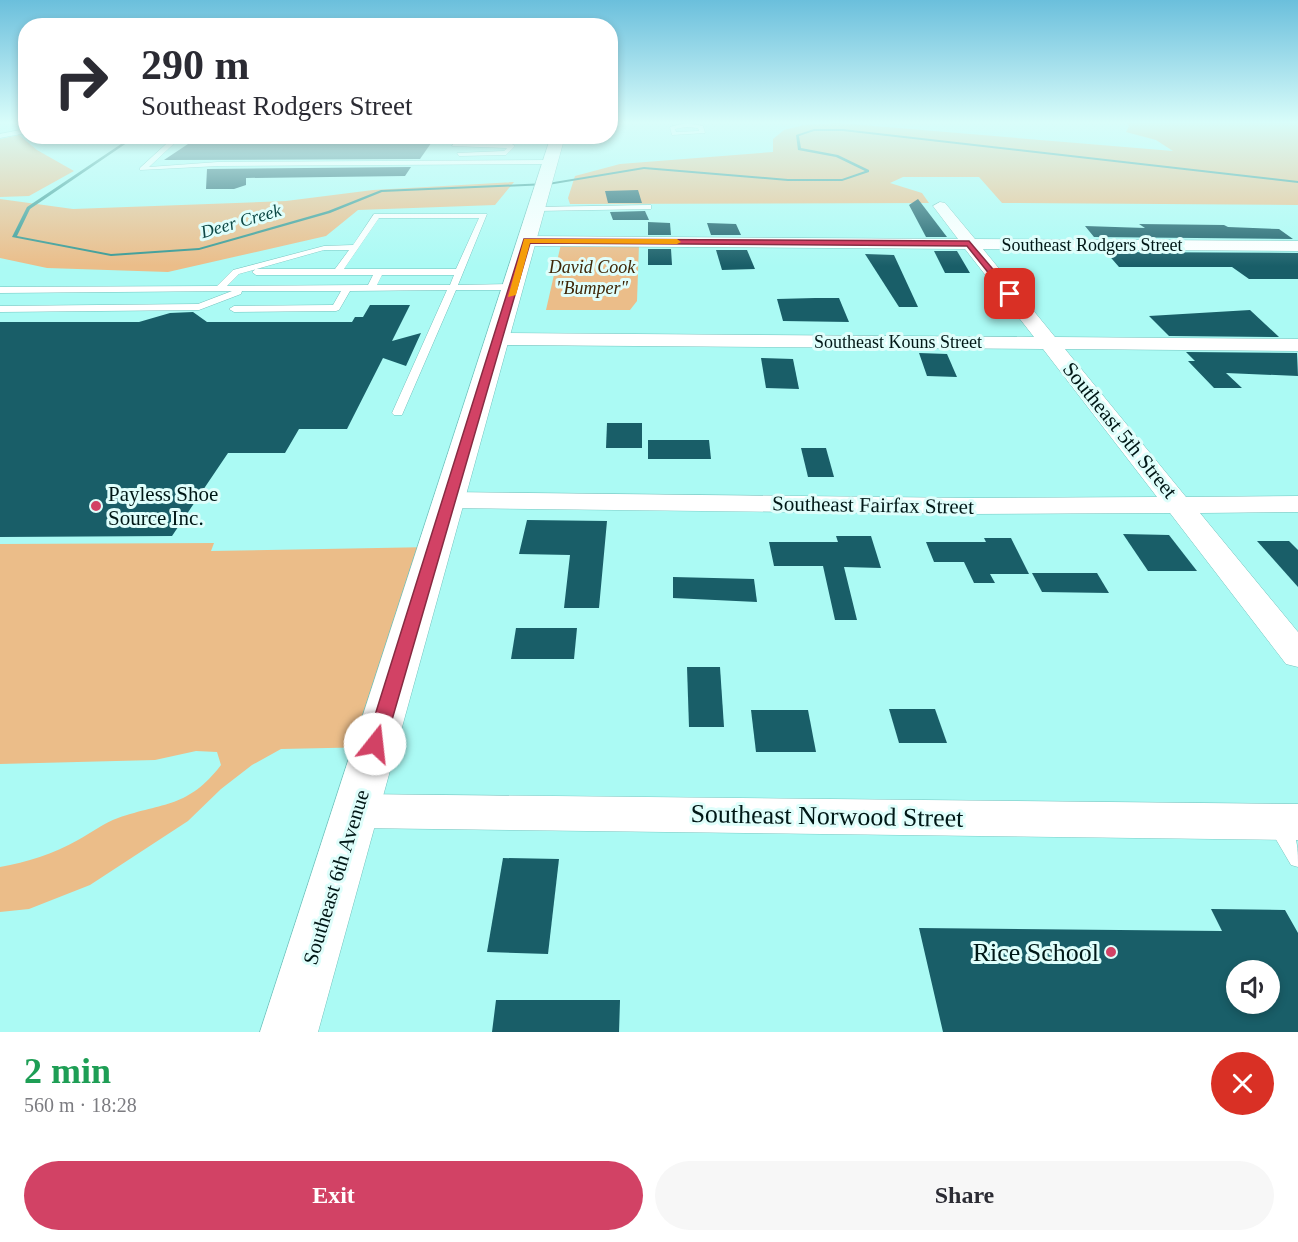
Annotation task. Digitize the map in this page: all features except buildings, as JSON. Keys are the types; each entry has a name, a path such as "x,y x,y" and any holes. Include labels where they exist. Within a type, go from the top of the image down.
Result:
{"main road":[{"name":"Southeast 6th Avenue","path":"289,1032 548,170"}],"street":[{"name":"Southeast Rodgers Street","path":"540,196 969,244 1298,246"},
{"name":"Southeast 5th Street","path":"940,206 1179,503 1298,656"},
{"name":"Southeast Kouns Street","path":"497,339 1298,345"},
{"name":"Southeast Fairfax Street","path":"447,500 969,506 1298,504"},
{"name":"Southeast Norwood Street","path":"356,811 1287,822"}],"lane":[{"path":"463,170 540,196 648,207"},
{"path":"338,272 377,216 484,216 398,413"},
{"path":"219,289 236,272 324,248 355,247"},
{"path":"236,272 461,272"},
{"path":"372,287 379,272"},
{"path":"0,309 199,307 251,287"},
{"path":"234,309 336,308 348,287"},
{"path":"0,290 513,287"},
{"path":"96,308 117,290"},
{"path":"1287,822 1298,858"}],"green space":[{"path":"0,170 74,171 29,196 0,197"},
{"path":"597,170 1298,170 1298,205 1002,203 979,177 903,177 890,183 922,193 929,203 570,204 568,198 575,176"},
{"path":"514,182 495,205 358,210 326,236 168,272 47,268 0,258 0,199 73,209 286,201 373,190"},
{"name":"David Cook \"Bumper\"","path":"561,244 639,245 637,301 630,310 546,310"},
{"path":"214,543 211,551 433,547 375,747 281,749 252,765 221,789 188,821 90,885 29,909 0,912 0,867 30,860 69,845 113,820 174,802 197,789 221,765 217,752 196,751 155,760 0,764 0,544"}],"waterway":[{"name":"Deer Creek","path":"85,170 28,208 14,237 111,255 199,249 329,212 381,191 548,184 631,170"},
{"name":"Deer Creek","path":"670,170 788,180 842,180 868,171 866,170"},
{"name":"Deer Creek","path":"1194,170 1298,182"}],"slow traffic":[{"path":"511,295 527,241 677,242"}],"place":[{"name":"Payless Shoe Source Inc.","path":"96,506"},
{"name":"Rice School","path":"1111,952"}],"route":[{"path":"375,744 527,241 969,244 1010,294"}]}
